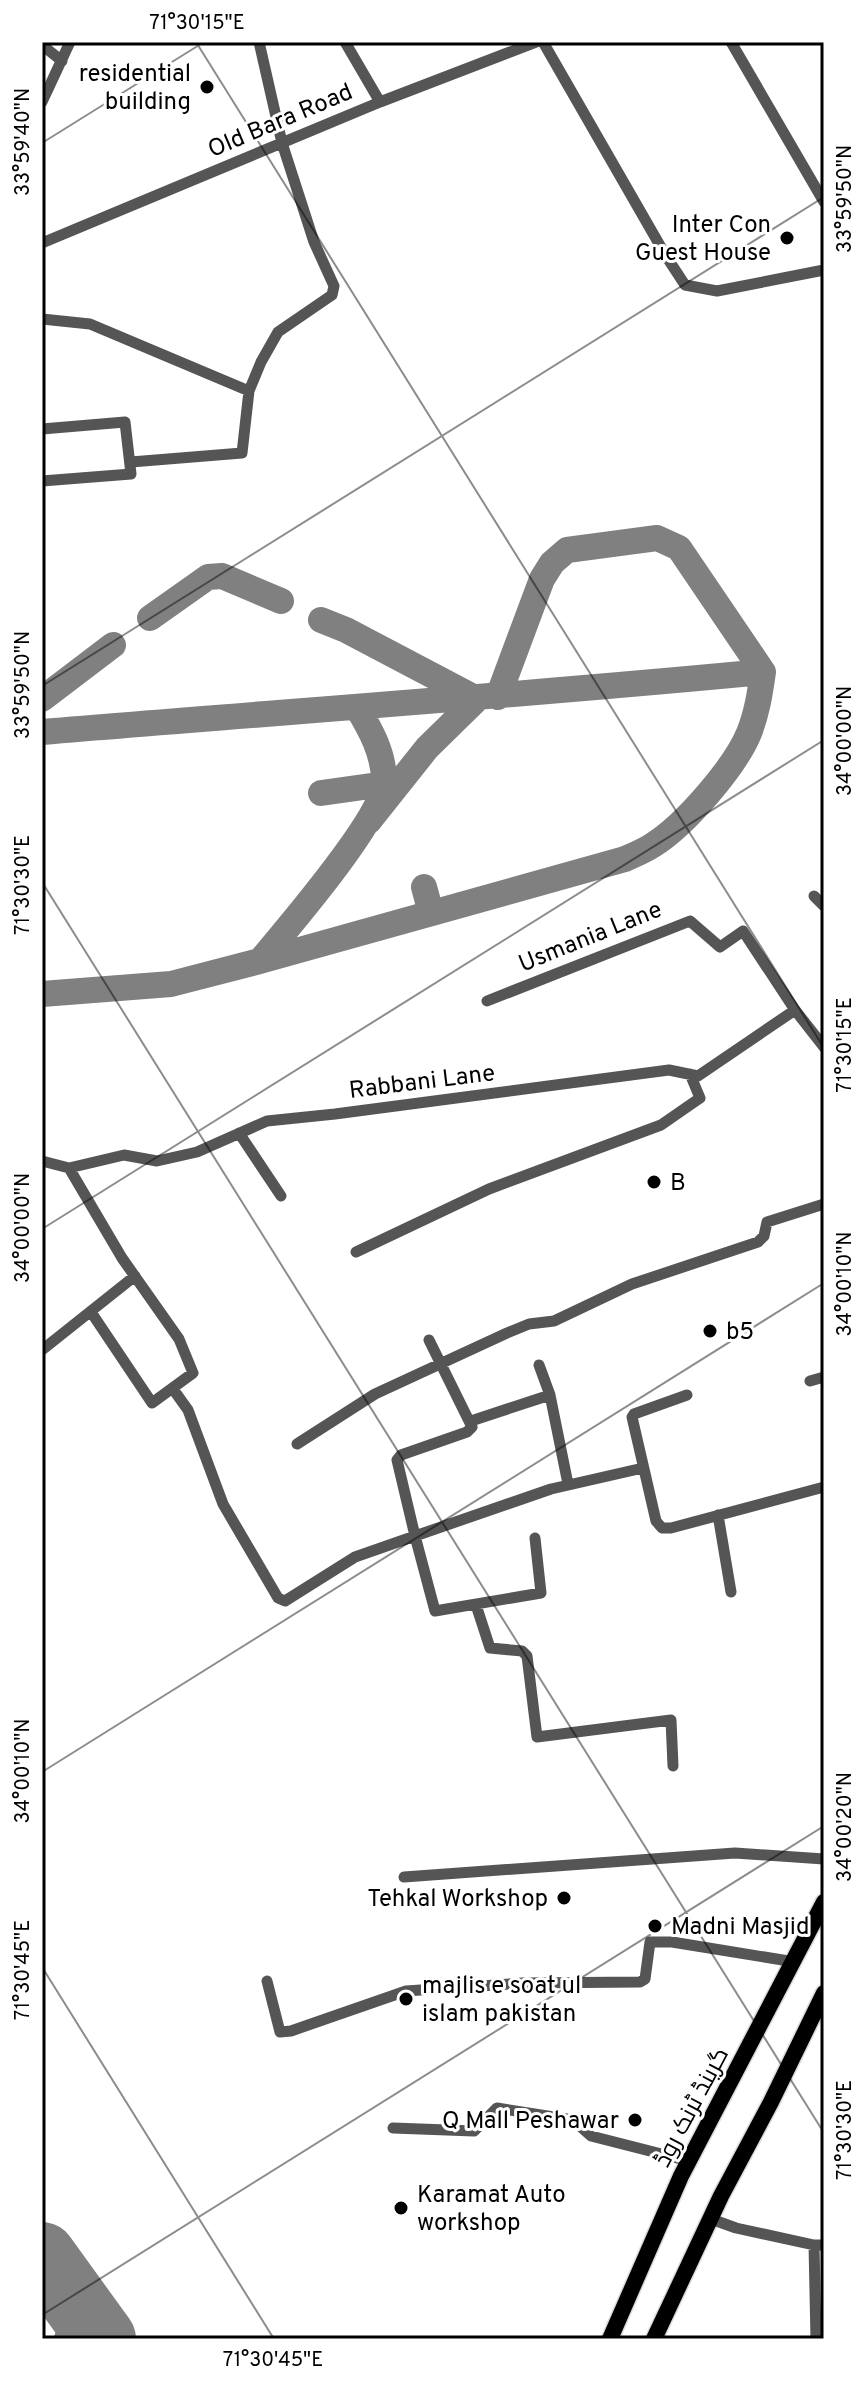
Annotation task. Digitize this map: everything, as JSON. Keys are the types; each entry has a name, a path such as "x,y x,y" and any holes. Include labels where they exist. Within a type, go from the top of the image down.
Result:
{"highway":[{"name":"گرینڈ ٹرنک روڈ","path":"610,2339 689,2161 824,1902"},
{"path":"654,2339 824,1993"}],"street":[{"path":"42,102 70,42"},
{"path":"131,462 242,453 249,391 278,332 332,295 334,286 314,242 282,143 259,42"},
{"path":"345,42 380,102"},
{"name":"Old Bara Road","path":"42,243 380,102 536,42"},
{"path":"543,42 685,285 717,291 824,270"},
{"path":"731,42 824,202"},
{"path":"42,45 62,61"},
{"path":"42,319 90,324 249,391"},
{"path":"42,429 125,422 131,462 131,474 42,481"},
{"path":"814,896 824,906"},
{"name":"Usmania Lane","path":"487,1001 690,921 720,947 743,931 795,1010"},
{"path":"795,1010 824,1047"},
{"name":"Rabbani Lane","path":"42,1161 69,1168 124,1155 157,1161 197,1152 267,1121 290,1116 381,1108 669,1070 698,1076 795,1010"},
{"path":"356,1252 489,1189 661,1125 700,1098 690,1074"},
{"path":"239,1133 281,1196"},
{"path":"69,1168 135,1276 179,1339 193,1370 152,1403 91,1312"},
{"path":"297,1444 375,1394 529,1324 554,1321 632,1284 758,1242 764,1236 767,1222 824,1204"},
{"path":"42,1350 135,1276"},
{"path":"429,1340 472,1427 467,1432 401,1455 397,1460 435,1611 541,1593 535,1538"},
{"path":"539,1365 550,1395 568,1484"},
{"path":"810,1381 824,1377"},
{"path":"173,1389 188,1410 223,1504 279,1600 288,1600 355,1557 568,1484 643,1468"},
{"path":"471,1421 550,1395"},
{"path":"687,1395 633,1416 656,1521 662,1528 824,1487"},
{"path":"718,1515 731,1592"},
{"path":"476,1605 487,1645 490,1648 522,1651 527,1656 537,1737 671,1720 673,1766"},
{"path":"404,1877 735,1853 824,1859"},
{"path":"267,1981 280,2032 291,2031 406,1991 523,1983 640,1982 645,1979 650,1942 672,1942 795,1962"},
{"path":"393,2128 474,2131 497,2108 573,2120 591,2136 689,2161"},
{"path":"711,2219 736,2228 819,2245 816,2339"}],"taxiway":[{"path":"42,994 171,984 625,859 653,845 680,824 733,762 752,725 763,672 679,548 657,538 567,550 552,563 542,579 498,697"},
{"path":"150,618 208,577 222,576 281,601"},
{"path":"321,620 477,699 427,748 369,821"},
{"path":"42,699 113,645"},
{"path":"42,732 763,672"},
{"path":"260,961 352,845 380,797 384,781 382,761 357,707"},
{"path":"321,793 385,784"},
{"path":"424,887 431,913"},
{"path":"67,2339 75,2313 72,2298"}],"runway":[{"path":"42,2256 102,2339"}],"place":[{"name":"residential building","path":"207,87"},
{"name":"Inter Con Guest House","path":"787,238"},
{"name":"B","path":"654,1182"},
{"name":"b5","path":"710,1331"},
{"name":"Tehkal Workshop","path":"564,1898"},
{"name":"Madni Masjid","path":"655,1926"},
{"name":"majlis e soat ul islam pakistan","path":"406,1999"},
{"name":"Q Mall Peshawar","path":"635,2120"},
{"name":"Karamat Auto workshop","path":"401,2208"}]}
